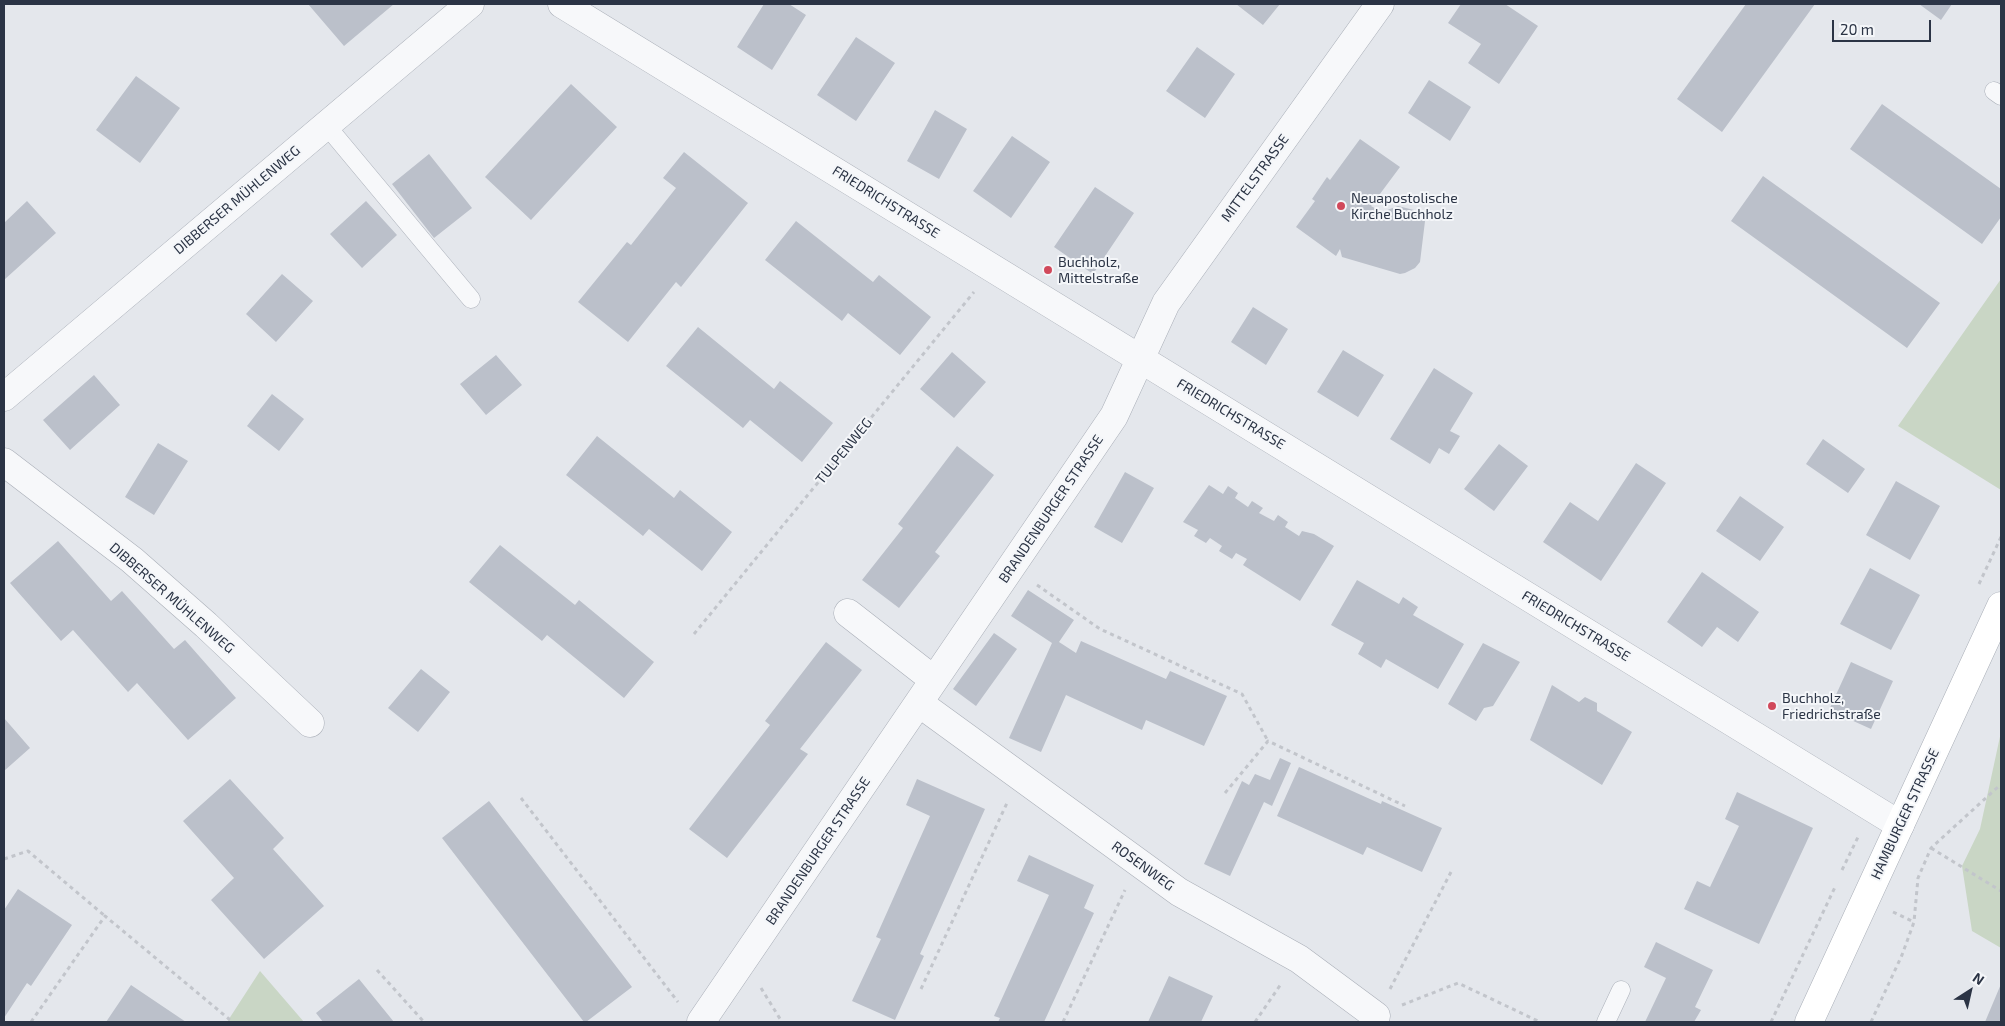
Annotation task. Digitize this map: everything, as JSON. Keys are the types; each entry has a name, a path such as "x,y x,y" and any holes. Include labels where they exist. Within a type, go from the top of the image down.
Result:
{"main road":[{"name":"HAMBURGER STRASSE","path":"1809,1022 2001,606"}],"street":[{"name":"DIBBERSER MÜHLENWEG","path":"4,397 470,4"},
{"name":"FRIEDRICHSTRASSE","path":"562,4 1900,824"},
{"name":"MITTELSTRASSE","path":"1140,358 1166,302 1380,4"},
{"name":"BRANDENBURGER STRASSE","path":"691,1014 744,960 1114,416 1140,358"},
{"name":"DIBBERSER MÜHLENWEG","path":"4,462 132,560 206,625 310,723"},
{"path":"848,613 934,680"},
{"name":"ROSENWEG","path":"919,703 1179,892 1298,959 1376,1016"}],"lane":[{"path":"326,125 471,299"},
{"path":"1606,1022 1621,990"}],"path":[{"name":"TULPENWEG","path":"694,634 993,268"},
{"path":"1011,567 1100,629 1242,694 1268,741 1405,806"},
{"path":"1224,792 1268,741"},
{"path":"921,989 1020,775"},
{"path":"1871,1022 1902,955 1914,922 1918,878 1931,848 1999,786 2001,788"},
{"path":"521,798 691,1014"},
{"path":"1931,848 2001,891"},
{"path":"4,859 28,850 229,1020 227,1022"},
{"path":"1063,1022 1138,862"},
{"path":"1376,1016 1451,872"},
{"path":"1771,1022 1836,883"},
{"path":"31,1022 105,916"},
{"path":"1255,1022 1298,959"},
{"path":"744,960 782,1022"},
{"path":"377,970 424,1022"},
{"path":"1376,1016 1458,983 1540,1022"}],"green space":[{"path":"2001,279 2001,490 1898,426"},
{"path":"2001,732 2001,948 1972,931 1962,866 1980,829"},
{"path":"260,971 304,1022 227,1022"}],"building":[{"path":"308,4 394,4 344,46"},
{"path":"764,4 789,4 806,15 772,70 737,47"},
{"path":"1236,4 1280,4 1263,25"},
{"path":"1461,4 1505,4 1538,26 1499,84 1468,63 1481,44 1448,23"},
{"path":"1746,4 1815,4 1722,132 1677,99"},
{"path":"1919,4 1952,4 1941,20"},
{"path":"856,37 895,63 856,121 817,95"},
{"path":"1197,47 1235,74 1205,118 1166,91"},
{"path":"136,76 180,108 140,163 96,130"},
{"path":"1429,80 1471,107 1450,141 1408,113"},
{"path":"571,84 617,127 531,220 485,177"},
{"path":"1882,104 2001,189 2001,217 1982,244 1850,149"},
{"path":"935,110 967,129 939,179 907,161"},
{"path":"1012,136 1050,162 1011,218 973,191"},
{"name":"Neuapostolische Kirche Buchholz","path":"1360,139 1400,167 1371,206 1382,212 1398,206 1426,213 1420,262 1415,268 1405,273 1400,274 1342,257 1340,249 1336,256 1296,227 1315,201 1312,199 1327,177 1330,180"},
{"path":"684,152 748,203 681,287 676,282 628,342 578,302 627,242 631,245 676,188 663,178"},
{"path":"429,154 472,208 434,238 392,184"},
{"path":"1763,176 1940,303 1907,348 1731,221"},
{"path":"1095,187 1134,213 1093,274 1054,247"},
{"path":"27,201 56,233 4,280 4,223"},
{"path":"366,201 397,235 362,268 330,234"},
{"path":"796,221 873,282 879,275 931,317 900,355 848,313 842,321 765,260"},
{"path":"282,274 313,301 276,342 246,314"},
{"path":"1253,307 1288,329 1266,365 1231,342"},
{"path":"698,327 774,389 780,381 833,423 802,462 750,420 743,428 666,366"},
{"path":"1343,350 1384,375 1358,417 1317,392"},
{"path":"952,352 986,382 954,418 920,389"},
{"path":"496,355 522,385 486,415 460,384"},
{"path":"1434,368 1473,393 1450,431 1460,436 1449,454 1439,448 1430,464 1390,439"},
{"path":"94,375 120,405 70,450 43,420"},
{"path":"272,394 304,419 279,451 247,426"},
{"path":"597,436 674,498 680,490 732,532 702,571 649,529 643,536 566,475"},
{"path":"1823,439 1865,469 1848,493 1806,464"},
{"path":"158,443 188,461 154,515 125,497"},
{"path":"1499,444 1528,466 1494,511 1464,489"},
{"path":"957,446 994,475 935,552 940,556 899,608 862,580 903,528 898,524"},
{"path":"1636,463 1666,483 1601,581 1543,542 1570,502 1598,521"},
{"path":"1125,472 1154,488 1122,543 1094,527"},
{"path":"1896,481 1940,506 1910,560 1866,535"},
{"path":"1209,485 1223,494 1228,486 1238,493 1235,498 1248,507 1252,501 1263,508 1259,513 1274,521 1278,515 1288,522 1285,527 1299,536 1302,531 1314,534 1334,546 1300,601 1243,565 1247,559 1236,553 1232,559 1219,551 1222,546 1210,538 1206,543 1194,536 1198,530 1183,522"},
{"path":"1740,496 1784,527 1760,561 1716,531"},
{"path":"58,541 111,601 122,591 174,649 185,640 236,698 188,740 137,683 128,692 73,630 61,641 10,583"},
{"path":"500,545 575,605 579,600 654,662 624,698 547,635 542,641 469,582"},
{"path":"1870,568 1920,595 1891,650 1840,624"},
{"path":"1702,572 1759,612 1738,642 1717,627 1702,647 1667,622"},
{"path":"1357,580 1399,604 1403,597 1418,607 1413,615 1464,644 1438,689 1386,659 1381,668 1358,654 1364,643 1331,625"},
{"path":"1028,590 1074,620 1059,642 1076,653 1081,641 1166,679 1170,671 1227,696 1204,746 1146,720 1142,730 1066,695 1041,752 1009,738 1052,643 1011,616"},
{"path":"994,633 1017,649 976,706 953,689"},
{"path":"826,642 862,670 800,749 808,754 727,858 689,829 770,725 765,721"},
{"path":"1483,643 1520,662 1493,706 1484,708 1476,721 1448,704"},
{"path":"1851,662 1893,681 1871,729 1829,710"},
{"path":"421,669 450,692 418,732 388,708"},
{"path":"1552,685 1579,702 1585,697 1597,703 1597,711 1632,732 1602,785 1530,740"},
{"path":"4,718 30,748 4,771"},
{"path":"1280,758 1291,763 1272,806 1264,802 1230,876 1204,864 1242,781 1249,785 1255,774 1270,780"},
{"path":"1299,767 1381,804 1382,801 1442,828 1422,872 1367,847 1363,855 1277,816"},
{"path":"230,779 284,838 273,849 324,906 264,959 211,900 234,878 183,821"},
{"path":"917,779 985,809 920,954 924,956 895,1020 852,1001 881,939 876,937 930,816 906,805"},
{"path":"1737,792 1813,828 1759,944 1684,909 1697,881 1710,887 1739,826 1725,819"},
{"path":"489,801 632,987 586,1022 584,1022 442,838"},
{"path":"1029,855 1094,885 1084,908 1094,913 1044,1022 998,1022 1000,1018 994,1016 1049,895 1017,881"},
{"path":"18,889 72,925 31,986 27,983 4,1018 4,910"},
{"path":"1656,942 1713,970 1695,1007 1701,1010 1694,1022 1645,1022 1666,978 1644,967"},
{"path":"1169,976 1213,996 1201,1022 1148,1022"},
{"path":"359,979 394,1022 323,1022 316,1013"},
{"path":"2001,984 2001,1022 1985,1022"},
{"path":"131,985 186,1022 106,1022"}],"place":[{"name":"Neuapostolische Kirche Buchholz","path":"1341,206"},
{"name":"Buchholz, Mittelstraße","path":"1048,270"},
{"name":"Buchholz, Friedrichstraße","path":"1772,706"}]}
